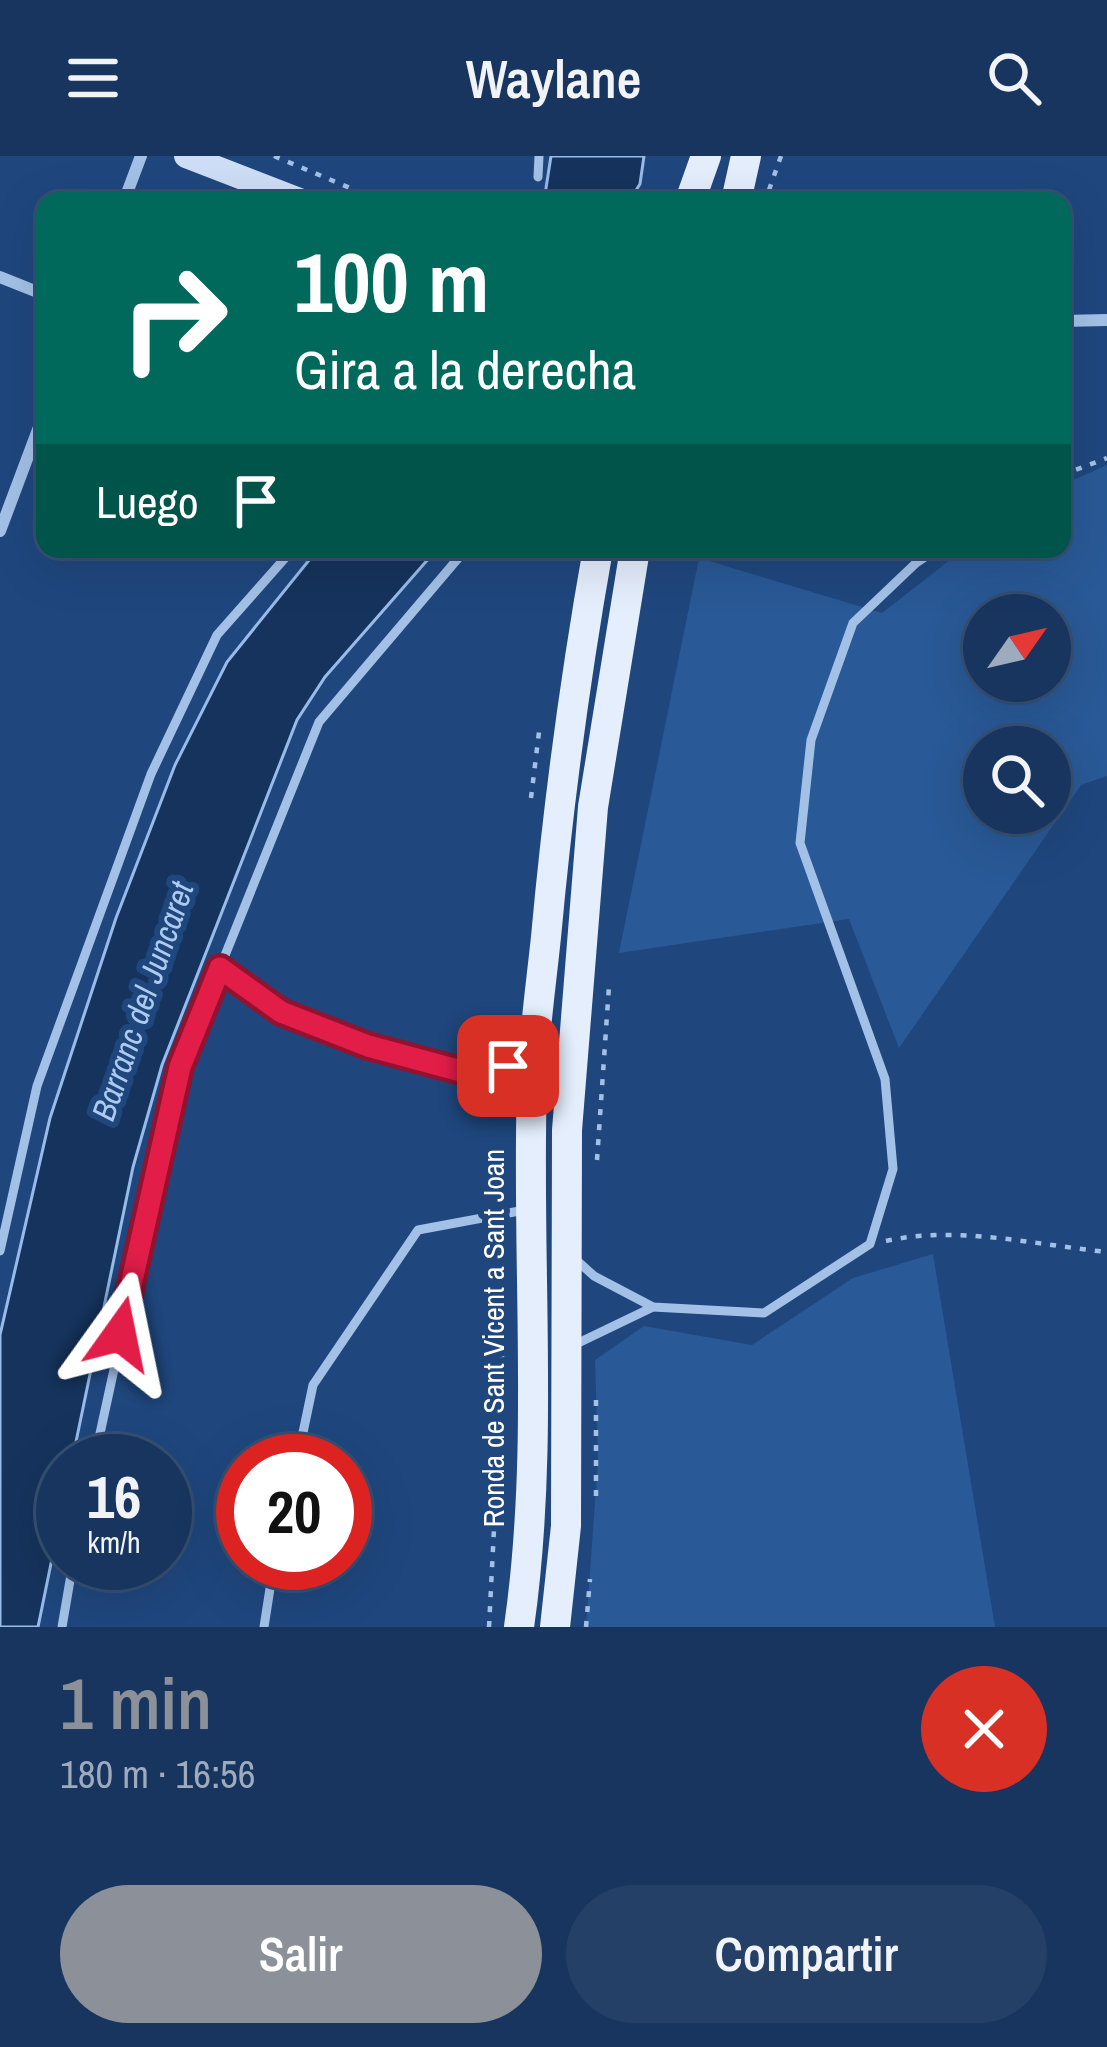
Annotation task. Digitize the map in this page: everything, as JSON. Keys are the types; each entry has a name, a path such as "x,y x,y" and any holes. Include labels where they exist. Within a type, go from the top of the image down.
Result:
{"main road":[{"path":"186,156 279,192"},
{"path":"693,192 706,156"},
{"path":"738,192 746,156"},
{"name":"Ronda de Sant Vicent a Sant Joan","path":"518,1627 529,1557 532,1451 532,1077 558,810 596,558"},
{"path":"555,1627 566,1526 567,1130 593,807 634,558"}],"street":[{"path":"127,192 141,156"},
{"path":"0,277 36,291"},
{"path":"1071,321 1107,320"},
{"path":"0,531 36,435"}],"lane":[{"path":"538,177 539,156"},
{"path":"0,1251 37,1086 151,774 217,635 285,558"},
{"path":"100,1434 180,1067 320,722 458,558"},
{"path":"566,1250 594,1276 653,1307 764,1313 870,1244 893,1169 885,1079 800,843 811,740 853,623 924,558"},
{"path":"220,968 281,1012 368,1046 461,1071 508,1066 532,1077"},
{"path":"303,1434 314,1385 418,1230 530,1209"},
{"path":"566,1349 653,1307"},
{"path":"62,1627 68,1590"},
{"path":"264,1627 270,1590"}],"path":[{"path":"274,156 360,192"},
{"path":"768,192 781,156"},
{"path":"1071,472 1107,458"},
{"path":"596,1174 610,968"},
{"path":"870,1244 912,1234 1107,1252"},
{"path":"595,1505 596,1380"},
{"path":"586,1627 591,1573"}],"shaded area":[{"path":"1107,465 1107,776 1081,785 1071,799 1071,726 963,726 963,834 1047,834 899,1048 849,919 619,953 699,558 882,613 952,558 1071,558 1071,481"},
{"path":"933,1254 995,1627 586,1627 598,1461 595,1360 644,1326 752,1345 853,1278"}],"water":[{"path":"551,156 644,156 635,192 545,192"},
{"name":"Barranc del Juncaret","path":"311,558 429,558 325,677 297,720 162,1065 133,1167 78,1434 36,1434 36,1590 46,1590 38,1627 0,1627 0,1335 50,1118 116,918 175,765 227,662"}],"route":[{"path":"120,1334 180,1067 220,968 281,1012 368,1046 461,1071 508,1066"}]}
